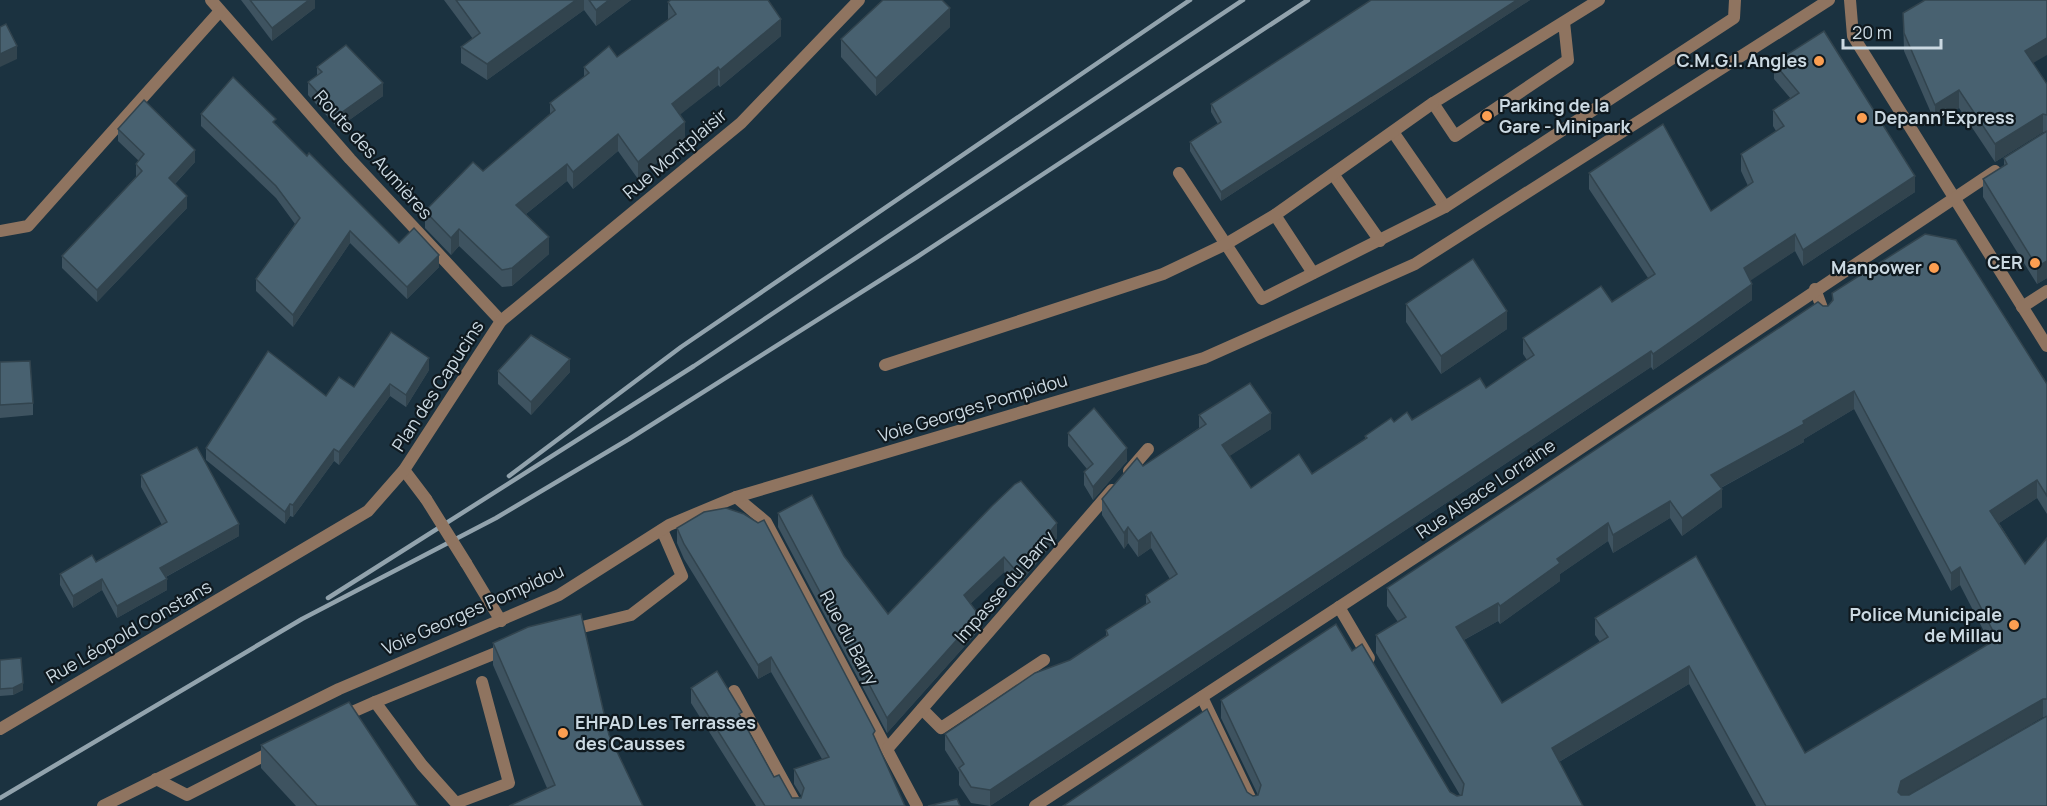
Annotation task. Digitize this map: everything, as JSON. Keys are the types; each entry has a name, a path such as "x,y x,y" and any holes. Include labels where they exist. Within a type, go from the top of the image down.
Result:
{"street":[{"name":"Route des Aumières","path":"211,0 350,159 501,321"},
{"name":"Rue Montplaisir","path":"501,321 741,123 859,0"},
{"path":"885,365 1163,274 1226,244 1275,215 1433,103 1599,0"},
{"path":"1179,173 1262,299 1445,207 1734,18 1735,0"},
{"name":"Voie Georges Pompidou","path":"103,806 339,689 559,595 662,530 736,497 1204,358 1415,264 1829,0"},
{"path":"1850,0 1853,36 2047,346"},
{"path":"0,231 28,226 220,10"},
{"path":"1433,103 1455,136 1568,60 1564,22"},
{"path":"1393,132 1445,207"},
{"name":"Rue Alsace Lorraine","path":"1035,806 1339,608 1815,289 2010,162"},
{"path":"1333,174 1380,240"},
{"path":"1275,215 1314,273"},
{"path":"1815,289 1825,316"},
{"path":"2022,307 2047,291"},
{"name":"Plan des Capucins","path":"276,567 368,511 404,470 501,321"},
{"name":"Impasse du Barry","path":"888,748 1148,449"},
{"name":"Plan des Capucins","path":"404,470 426,499 501,621"},
{"name":"Rue du Barry","path":"736,497 766,522 917,806"},
{"path":"562,632 631,615 682,576 662,530"},
{"name":"Rue Léopold Constans","path":"0,729 276,567"},
{"path":"1339,608 1374,667"},
{"path":"325,725 522,642"},
{"path":"922,709 941,728 1044,660"},
{"path":"375,702 422,765 456,803 509,783 482,682"},
{"path":"734,691 797,806"},
{"path":"1202,697 1254,806"},
{"path":"156,778 187,795 283,746"}],"building":[{"path":"250,0 309,0 272,28"},
{"path":"456,0 576,0 487,64 461,47 480,33"},
{"path":"589,0 609,0 596,10"},
{"path":"671,0 768,0 781,19 720,70 718,67 672,104 685,122 638,162 618,134 573,172 567,164 516,205 549,237 512,268 502,270 459,229 451,238 425,211 473,162 483,171 555,110 550,103 589,73 584,67 609,46 617,57 676,14 668,2"},
{"path":"883,0 942,0 950,8 876,78 841,39"},
{"path":"1371,0 1517,0 1221,192 1190,142 1221,122 1211,104"},
{"path":"1925,0 2047,0 2047,38 2025,51 2047,84 2047,115 2043,114 1995,144 1959,90 1935,105 1904,33 1903,13"},
{"path":"6,24 17,46 0,54 0,27"},
{"path":"1824,31 1915,176 1803,250 1795,234 1744,268 1752,284 1653,354 1651,351 990,790 971,787 959,768 964,764 945,734 1035,673 1070,660 1108,635 1106,630 1150,602 1146,595 1177,574 1151,532 1138,541 1128,527 1124,533 1102,499 1137,458 1143,466 1206,424 1199,415 1250,383 1271,413 1222,445 1251,488 1299,454 1312,474 1367,438 1365,436 1391,418 1394,422 1407,412 1412,420 1480,378 1486,388 1534,355 1523,338 1601,286 1612,302 1655,274 1589,173 1663,124 1711,211 1753,182 1741,154 1784,126 1773,110 1799,93 1774,63"},
{"path":"346,45 383,83 338,115 308,82 322,72 317,67"},
{"path":"233,77 276,119 273,122 307,156 309,153 399,243 414,228 439,255 407,287 350,231 293,315 256,279 300,218 276,186 201,114"},
{"path":"144,100 195,150 169,178 187,196 97,290 62,256 142,171 136,164 144,154 118,129"},
{"path":"2047,131 2047,261 2037,267 1983,179 2007,164 2004,158"},
{"path":"1925,234 1956,240 2047,384 2047,496 2037,480 1990,511 2025,564 2047,538 2047,699 2043,699 1901,781 1898,792 1901,795 1909,795 2047,716 2047,806 1766,806 1689,666 1552,748 1583,806 1063,806 1207,709 1247,792 1253,796 1258,795 1261,785 1221,700 1336,624 1352,651 1362,644 1450,792 1457,796 1462,795 1464,784 1376,635 1406,617 1387,588 1818,302 1823,306 1828,306 1833,300 1832,293","holes":["1854,391 1951,573 1960,567 1997,639 1805,753 1696,556 1595,618 1608,637 1502,703 1456,627 1498,603 1500,606 1560,563 1557,559 1608,523 1613,535 1670,501 1682,518 1722,489 1711,475 1804,424 1803,421"]},
{"path":"1473,259 1507,311 1441,356 1406,304"},
{"path":"391,332 429,358 406,395 390,384 339,452 334,449 293,505 290,504 285,512 206,448 268,351 326,396 339,377 354,387"},
{"path":"531,335 570,359 531,402 498,371"},
{"path":"30,361 33,403 0,405 0,362"},
{"path":"1094,408 1127,448 1093,487 1084,472 1093,464 1068,433"},
{"path":"197,447 239,524 160,568 167,579 117,606 102,579 73,596 60,574 92,555 96,562 167,522 141,475"},
{"path":"1021,481 1057,523 1017,572 1004,557 964,595 979,615 887,718 778,513 812,495 844,556 888,614 992,506"},
{"path":"726,508 744,514 758,523 764,520 875,731 873,734 905,806 765,806 691,688 717,671 742,712 739,714 774,777 779,775 792,798 801,798 804,788 794,769 829,757 771,657 758,665 684,544 677,528 704,512"},
{"name":"EHPAD Les Terrasses des Causses","path":"581,614 609,735 643,806 509,806 555,785 493,643 528,627"},
{"path":"21,658 23,683 13,688 0,689 0,660"},
{"path":"349,702 418,806 317,806 261,745"},
{"path":"957,799 960,806 928,806"}],"railway":[{"path":"509,476 681,347 1190,0"},
{"path":"328,598 694,366 1243,0"},
{"path":"0,798 302,619 496,518 629,439 917,257 1308,0"}],"place":[{"name":"C.M.G.I. Angles","path":"1819,61"},
{"name":"Parking de la Gare - Minipark","path":"1487,116"},
{"name":"Depann’Express","path":"1862,118"},
{"name":"CER","path":"2035,263"},
{"name":"Manpower","path":"1934,268"},
{"name":"Police Municipale de Millau","path":"2014,625"},
{"name":"EHPAD Les Terrasses des Causses","path":"563,733"}]}
